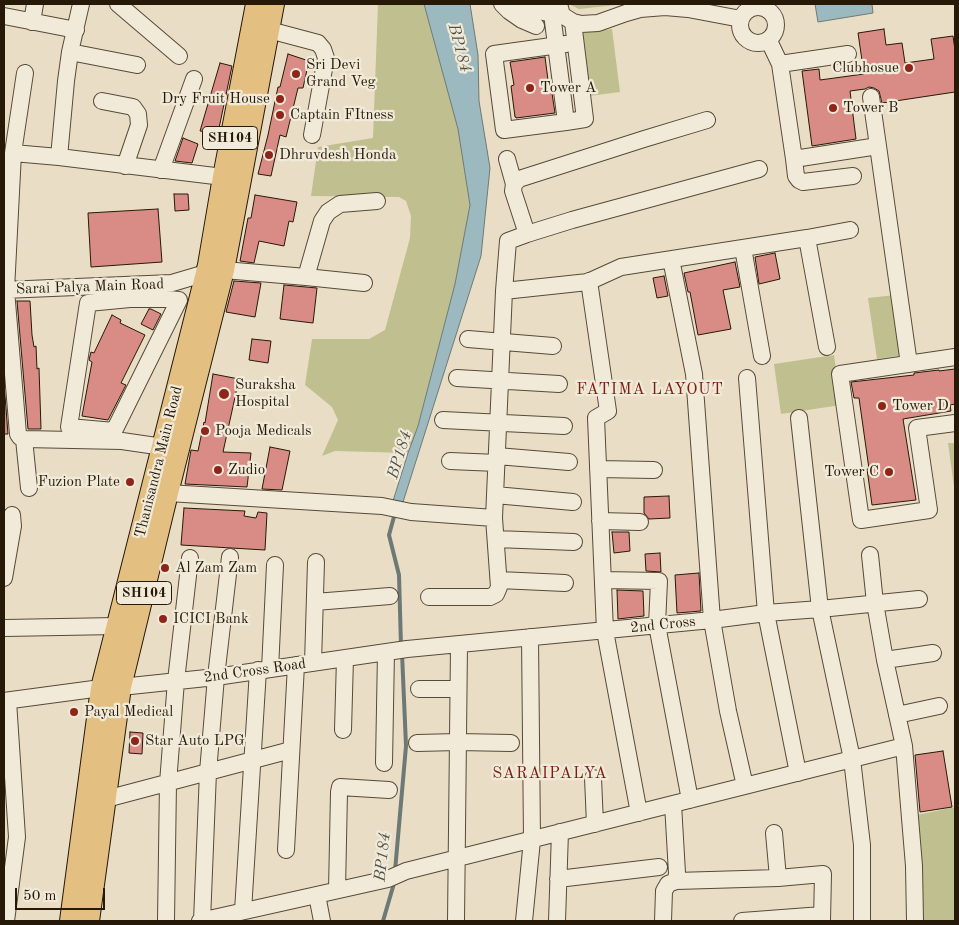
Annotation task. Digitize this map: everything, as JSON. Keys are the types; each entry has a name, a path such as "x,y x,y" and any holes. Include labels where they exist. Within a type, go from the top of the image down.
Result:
{"main road":[{"name":"Thanisandra Main Road","path":"215,272 208,265 256,4"},
{"name":"Thanisandra Main Road","path":"89,921 121,687 168,493 274,4"},
{"name":"Thanisandra Main Road","path":"70,921 101,688 163,447 215,272"}],"street":[{"path":"32,22 36,4"},
{"path":"59,157 70,52 81,4"},
{"path":"118,4 179,56"},
{"path":"502,4 522,20 536,26"},
{"path":"521,4 538,11 562,14 590,24 640,9 665,6 741,19"},
{"path":"753,8 765,8 770,11 776,20 776,32 768,41 757,44 752,43 743,36 740,30 741,19 744,14 753,8"},
{"path":"562,14 576,43 585,119 504,130 494,54 576,43"},
{"path":"562,14 557,45 566,122"},
{"path":"4,16 76,30"},
{"path":"269,30 318,43 323,49 326,58 312,135"},
{"path":"768,41 780,64 796,176 803,182 853,176"},
{"path":"70,52 137,66"},
{"path":"780,64 848,54"},
{"path":"25,73 13,153 5,290 18,434 24,438 122,441 163,447"},
{"path":"560,75 579,73"},
{"path":"161,170 194,79"},
{"path":"871,97 909,364"},
{"path":"102,101 133,107 138,114 139,125 125,166"},
{"path":"514,184 519,179 644,138 707,120"},
{"path":"794,159 878,146"},
{"path":"13,153 223,177"},
{"path":"506,159 514,184 513,191 527,234"},
{"path":"429,597 490,597 496,594 499,587 494,518 508,241 759,168"},
{"path":"306,277 322,221 328,212 340,204 377,201"},
{"path":"504,291 589,281 621,267 850,230"},
{"path":"807,238 827,347"},
{"path":"743,248 762,356"},
{"path":"671,259 694,374 712,620 728,711 744,786"},
{"path":"215,272 306,277 364,283"},
{"name":"Sarai Palya Main Road","path":"5,290 96,286 131,292 170,291 215,272"},
{"path":"589,281 608,412 596,418 604,631 639,813"},
{"path":"94,303 96,286"},
{"path":"131,292 88,303 69,427 114,431 179,300 170,291"},
{"path":"468,339 552,346"},
{"path":"955,357 840,374 861,520 929,510 917,428 955,423"},
{"path":"457,378 559,384"},
{"path":"747,378 766,613 798,773"},
{"path":"800,418 820,609 852,759 862,846 862,921"},
{"path":"443,420 564,426"},
{"path":"24,438 29,488"},
{"path":"450,461 497,459 569,462"},
{"path":"598,469 654,470"},
{"path":"168,493 382,506 411,512 494,518"},
{"path":"495,495 573,502"},
{"path":"4,578 13,526 12,515"},
{"path":"600,521 640,522"},
{"path":"496,539 574,542"},
{"path":"870,555 875,603 885,660 904,746 914,866 915,921"},
{"path":"230,557 216,677 208,772 201,921 221,919 243,912 262,914 317,895 388,879 406,871 904,746"},
{"path":"166,921 168,783 176,681 190,558"},
{"path":"313,663 316,562"},
{"path":"243,912 252,761 275,565"},
{"path":"499,580 565,583"},
{"path":"602,580 659,582 657,625 690,800"},
{"path":"315,602 390,596"},
{"name":"2nd Cross","path":"396,650 919,599"},
{"path":"4,628 117,626"},
{"path":"524,921 532,840 530,637"},
{"path":"456,921 459,645"},
{"path":"384,763 396,650"},
{"name":"2nd Cross Road","path":"6,701 101,688 216,677 396,650"},
{"path":"885,660 933,653"},
{"path":"343,730 345,658"},
{"path":"286,850 296,665"},
{"path":"419,689 458,689"},
{"path":"6,701 7,754 17,837 6,921"},
{"path":"897,715 939,706"},
{"path":"417,743 511,743"},
{"path":"106,799 291,750"},
{"path":"593,778 595,824"},
{"path":"337,890 340,787 389,790"},
{"path":"673,804 676,881"},
{"path":"557,921 560,832"},
{"path":"774,833 778,878"},
{"path":"558,879 659,867"},
{"path":"658,921 664,891 668,884 676,881 778,878 823,874 822,918 742,921"},
{"path":"317,895 322,921"}],"green space":[{"path":"378,4 424,4 458,129 470,205 455,284 418,426 408,453 335,451 322,456 338,420 332,407 305,385 312,339 369,339 385,330 410,238 411,216 406,201 399,197 311,196 318,147 373,138"},
{"path":"569,4 625,4 579,9"},
{"path":"612,29 620,92 589,96 581,33"},
{"path":"895,295 904,355 877,359 868,298"},
{"path":"834,355 841,405 781,414 774,364"},
{"path":"948,443 955,443 955,494"},
{"path":"955,807 955,921 923,921 917,815"}],"water":[{"path":"424,4 470,4 478,55 479,101 490,168 481,256 403,502 393,501 418,426 455,284 470,205 458,129"},
{"path":"815,4 872,4 873,13 818,22"}],"building":[{"path":"884,29 886,45 902,43 905,63 934,59 931,39 953,36 955,92 882,103 879,91 874,88 869,87 850,91 856,139 812,146 802,71 819,69 820,80 864,74 858,33"},
{"path":"288,54 309,61 303,88 298,88 286,137 280,135 271,176 258,174 278,87 280,87"},
{"name":"Tower A","path":"545,57 555,113 516,118 511,86 514,85 510,62"},
{"path":"220,63 232,66 218,133 200,131"},
{"path":"183,138 198,144 192,163 175,161"},
{"path":"174,194 188,194 189,210 175,211"},
{"path":"255,195 297,202 293,222 289,221 284,246 259,241 254,263 240,261 248,218 251,218"},
{"path":"158,209 162,262 91,267 88,213"},
{"path":"775,253 780,279 759,284 755,257"},
{"path":"735,262 740,287 723,290 731,329 698,335 690,292 688,292 684,273"},
{"path":"664,276 668,296 657,298 653,278"},
{"path":"234,281 261,283 255,317 226,312"},
{"path":"284,285 317,288 313,323 280,319"},
{"path":"17,301 30,301 32,335 34,347 36,346 37,369 39,368 41,429 28,429"},
{"path":"149,309 161,314 153,330 141,324"},
{"path":"112,315 121,320 120,323 145,335 121,383 126,385 108,420 82,416 92,362 89,360 91,352 94,353"},
{"path":"252,339 271,341 268,363 249,360"},
{"path":"955,369 955,404 950,405 951,411 903,419 916,500 872,505 859,398 854,398 851,382"},
{"path":"213,374 239,379 223,452 251,453 247,487 185,484 191,450 198,451 205,423"},
{"path":"4,383 8,434 4,434"},
{"path":"270,447 290,451 282,490 262,489"},
{"path":"669,496 670,518 649,519 644,513 644,497"},
{"path":"184,508 245,511 244,516 256,518 258,512 267,513 265,550 181,545"},
{"path":"612,532 629,532 630,551 614,553"},
{"path":"660,553 661,572 646,571 645,554"},
{"path":"699,573 701,611 677,613 675,575"},
{"path":"617,590 643,591 644,616 618,619"},
{"path":"130,732 143,733 142,754 129,753"},
{"path":"943,751 952,807 920,812 915,755"}],"waterway":[{"name":"BP184","path":"395,513 389,535 399,575 401,646"},
{"name":"BP184","path":"395,871 406,746 402,653"},
{"name":"BP184","path":"383,921 395,880"}],"place":[{"name":"Clubhosue","path":"909,68"},
{"name":"Sri Devi Grand Veg","path":"296,74"},
{"name":"Tower A","path":"530,88"},
{"name":"Dry Fruit House","path":"280,99"},
{"name":"Tower B","path":"833,108"},
{"name":"Captain FItness","path":"280,115"},
{"name":"Dhruvdesh Honda","path":"269,155"},
{"name":"Suraksha Hospital","path":"224,394"},
{"name":"Tower D","path":"882,406"},
{"name":"Pooja Medicals","path":"205,431"},
{"name":"Zudio","path":"218,470"},
{"name":"Tower C","path":"889,472"},
{"name":"Fuzion Plate","path":"130,482"},
{"name":"Al Zam Zam","path":"165,568"},
{"name":"ICICI Bank","path":"163,619"},
{"name":"Payal Medical","path":"74,712"},
{"name":"Star Auto LPG","path":"135,741"}],"district":[{"name":"FATIMA LAYOUT","path":"650,390"},
{"name":"SARAIPALYA","path":"550,774"}]}
